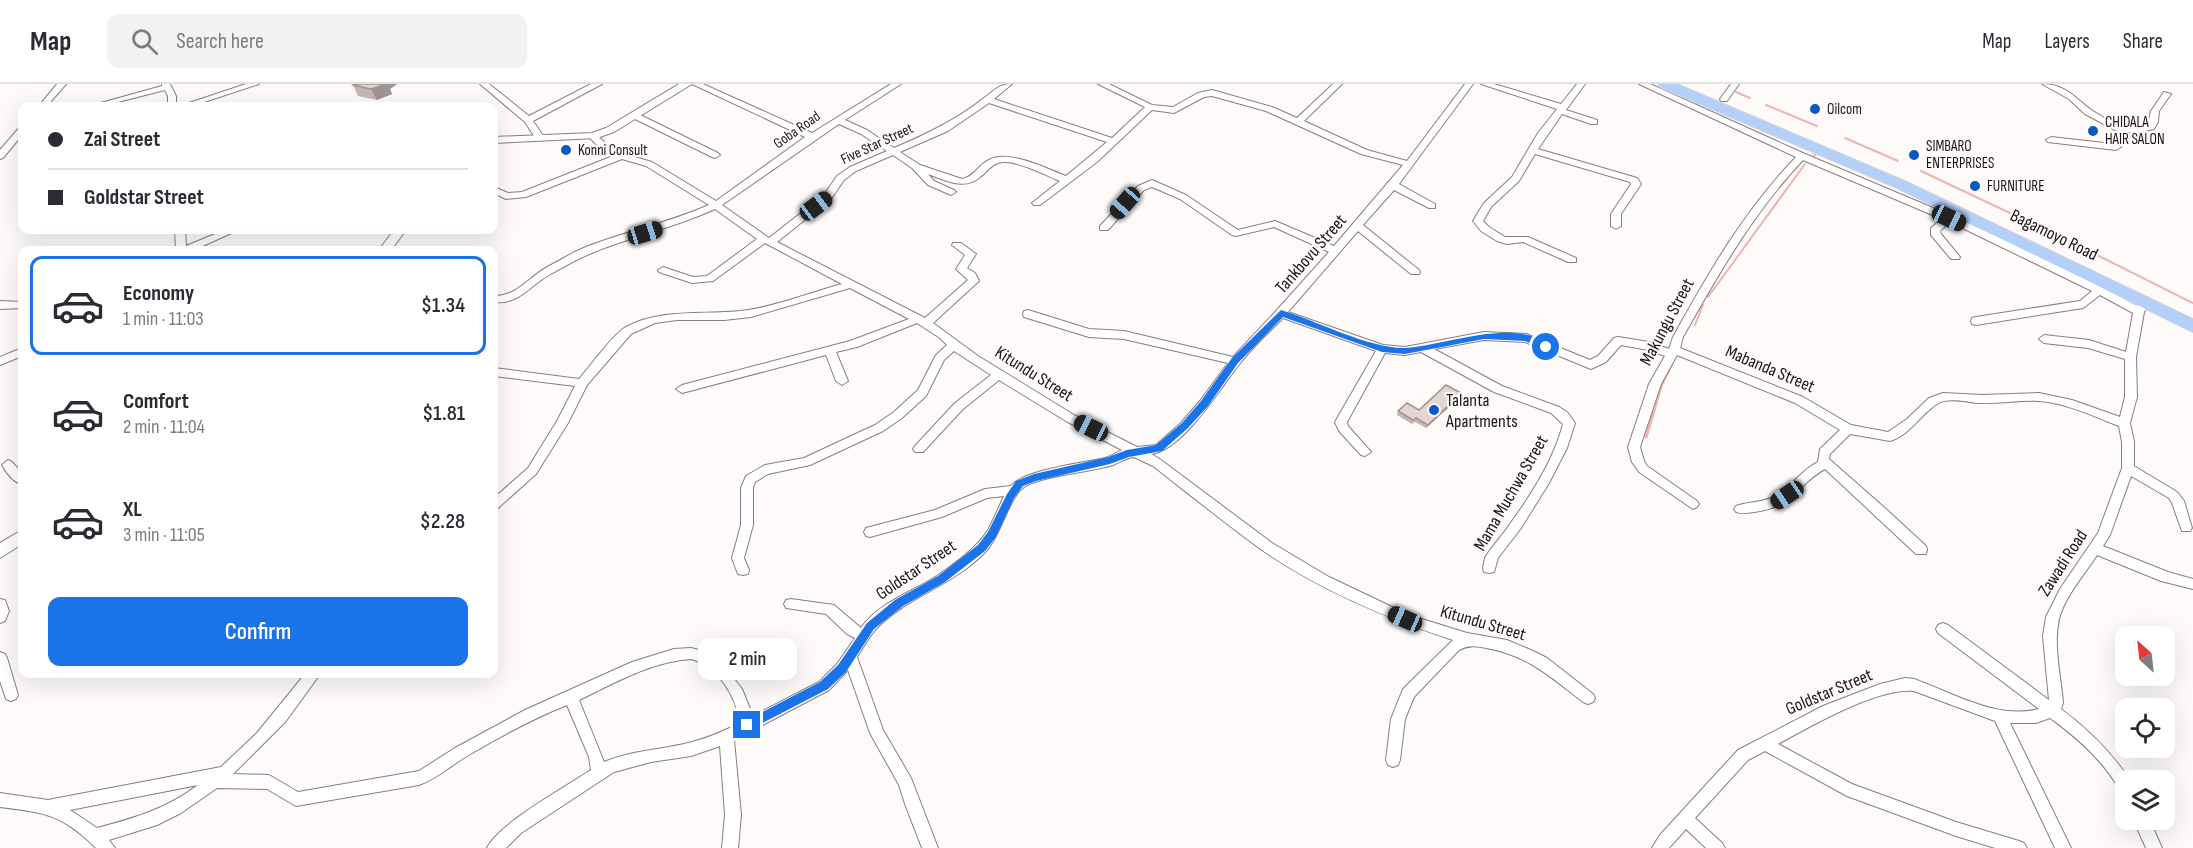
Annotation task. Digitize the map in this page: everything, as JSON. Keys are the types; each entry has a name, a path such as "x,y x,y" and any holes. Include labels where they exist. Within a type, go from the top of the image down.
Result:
{"highway":[{"name":"Bagamoyo Road","path":"1665,84 1901,188 2142,306 2193,326"},
{"name":"Bagamoyo Road","path":"1688,84 1970,202 2193,313"}],"street":[{"path":"46,102 62,84"},
{"path":"197,102 255,84"},
{"path":"484,84 498,89 528,120 539,137"},
{"path":"528,120 598,84"},
{"path":"498,140 593,136 610,130 687,84"},
{"path":"696,84 812,137"},
{"name":"Goba Road","path":"498,299 509,298 563,271 570,260 604,245 681,221 716,204 812,137 897,84"},
{"name":"Five Star Street","path":"663,270 672,279 699,281 709,279 828,197 840,178 853,169 945,129 1008,84"},
{"path":"1102,84 1150,107 1174,110 1201,95 1212,93 1269,109 1364,152 1409,164"},
{"path":"1298,122 1338,84"},
{"name":"Tankbovu Street","path":"1139,453 1159,449 1185,426 1235,361 1281,313 1394,185 1469,84"},
{"path":"1485,84 1594,122"},
{"path":"1572,260 1524,239 1507,241 1501,239 1485,229 1478,221 1482,210 1520,174 1533,150 1581,84"},
{"path":"1643,84 1802,156 1949,218 2099,290 2142,306"},
{"path":"1724,99 1735,84"},
{"path":"2046,84 2072,97 2088,112 2121,129 2135,130 2151,127 2155,111 2167,94"},
{"path":"108,102 166,85 172,96 172,102"},
{"path":"988,100 1115,142"},
{"path":"1037,203 1115,142 1150,107"},
{"path":"634,115 715,154"},
{"path":"838,120 864,132 917,167 931,183 951,192"},
{"path":"2051,140 2115,147 2121,138 2121,129"},
{"path":"0,156 18,135"},
{"name":"Kitundu Street","path":"593,136 604,147 621,156 649,164 716,204 767,241 849,285 885,300 944,335 953,345 1070,418 1157,463 1268,547 1324,581 1405,619 1467,639 1507,646 1528,654 1542,662 1588,698"},
{"path":"1533,150 1636,182 1616,214 1616,226"},
{"path":"498,192 506,196 523,195 621,156"},
{"name":"Makungu Street","path":"1694,504 1643,469 1634,453 1634,447 1649,400 1678,337 1726,252 1779,180 1802,156"},
{"path":"917,167 966,183 992,162 1000,159 1067,180"},
{"path":"1104,228 1133,195 1152,183 1183,197 1236,233 1275,224 1336,251"},
{"path":"1394,185 1432,207"},
{"path":"1949,218 1935,230 1940,241 1955,257"},
{"path":"1358,226 1415,272"},
{"path":"195,246 224,234"},
{"path":"682,389 872,338 921,322 975,281 971,275 961,269 971,254 957,246"},
{"path":"498,501 532,471 562,423 582,382 622,335 640,324 677,316 750,314 849,285"},
{"path":"1976,321 2083,304 2099,290"},
{"path":"0,305 18,305"},
{"name":"Zawadi Road","path":"2053,710 2056,703 2050,636 2053,617 2065,592 2104,535 2128,468 2128,442 2124,423 2131,397 2130,357 2142,306"},
{"path":"1281,313 1382,349 1405,351 1423,348"},
{"path":"1028,314 1089,333 1124,334 1235,361"},
{"name":"Mabanda Street","path":"1423,348 1484,336 1526,338 1592,365 1602,359 1617,341 1649,346 1673,352 1799,400 1848,429 1890,437 1897,435 1933,401 1948,397 2046,398 2124,423"},
{"path":"2044,339 2089,344 2130,357"},
{"path":"743,570 738,558 747,525 747,494 750,479 765,470 806,462 879,428 898,415 922,393 940,358 953,345"},
{"name":"Mama Muchwa Street","path":"1423,348 1498,389 1555,410 1569,423 1566,435 1547,473 1511,533 1489,560 1489,568"},
{"path":"1365,452 1343,428 1341,422 1382,349"},
{"path":"829,350 842,381"},
{"path":"0,361 18,354"},
{"path":"498,372 582,382"},
{"path":"919,449 959,406 999,374"},
{"path":"1848,429 1824,452 1825,464 1883,513 1921,550"},
{"path":"870,532 938,514 985,494 1014,490 1026,480 1110,461 1127,453 1139,453"},
{"path":"1740,509 1775,503 1787,495 1812,469 1825,464"},
{"path":"8,465 18,476"},
{"path":"2128,468 2173,495 2178,501 2186,528"},
{"name":"Goldstar Street","path":"495,848 516,828 599,773 627,760 691,749 726,737 824,686 834,678 870,626 899,603 942,579 981,548 992,534 1014,490"},
{"path":"0,552 18,539"},
{"path":"2096,549 2166,577 2193,584"},
{"path":"0,604 2,611 0,618"},
{"path":"791,604 829,609 852,630 864,636"},
{"path":"1943,629 1998,672 2053,710 2103,753 2115,770"},
{"path":"1393,760 1398,719 1408,693 1454,646 1467,639"},
{"path":"47,807 220,777 269,782 296,799 428,776 464,749 508,724 632,669 665,657 703,656 713,662 731,682 743,703 747,725"},
{"path":"850,656 878,733 906,783 930,848"},
{"path":"0,657 11,695"},
{"path":"95,836 152,820 178,806 220,777 279,716 310,678"},
{"name":"Goldstar Street","path":"1660,848 1743,755 1828,710 1880,690 1905,684 1936,692 1999,715 2024,718 2053,710"},
{"path":"571,697 597,757 599,773"},
{"path":"1999,715 2063,848"},
{"path":"726,737 733,815 730,848"},
{"path":"1764,743 1847,789 1956,829 2019,848"},
{"path":"0,800 47,807 68,817 95,836 107,848"},
{"path":"1685,818 1717,848"},
{"path":"2146,830 2154,848"}],"building":[{"path":"386,84 371,89 353,85"},
{"name":"Talanta Apartments","path":"1446,385 1461,393 1428,425 1416,418 1413,420 1398,411 1407,403 1419,410"}],"waterway":[{"path":"1736,92 1750,98"},
{"path":"1766,105 1817,126"},
{"path":"1845,138 1898,161"},
{"path":"1813,157 1816,154"},
{"path":"1708,297 1805,164"},
{"path":"1921,171 2044,229"},
{"path":"2059,236 2193,303"},
{"path":"1695,325 1703,305"},
{"path":"1654,412 1662,385 1673,362"},
{"path":"1646,437 1654,411"}],"place":[{"name":"Oilcom","path":"1815,109"},
{"name":"CHIDALA HAIR SALON","path":"2093,131"},
{"name":"Konni Consult","path":"566,150"},
{"name":"SIMBARO ENTERPRISES","path":"1914,155"},
{"name":"FURNITURE","path":"1975,186"},
{"name":"Talanta Apartments","path":"1434,410"}],"route":[{"path":"747,725 824,686 842,668 870,626 899,603 942,579 969,559 992,534 1010,496 1019,484 1026,480 1110,461 1127,453 1159,449 1185,426 1235,361 1281,313 1382,349 1405,351 1484,336 1526,338 1546,347"}]}
